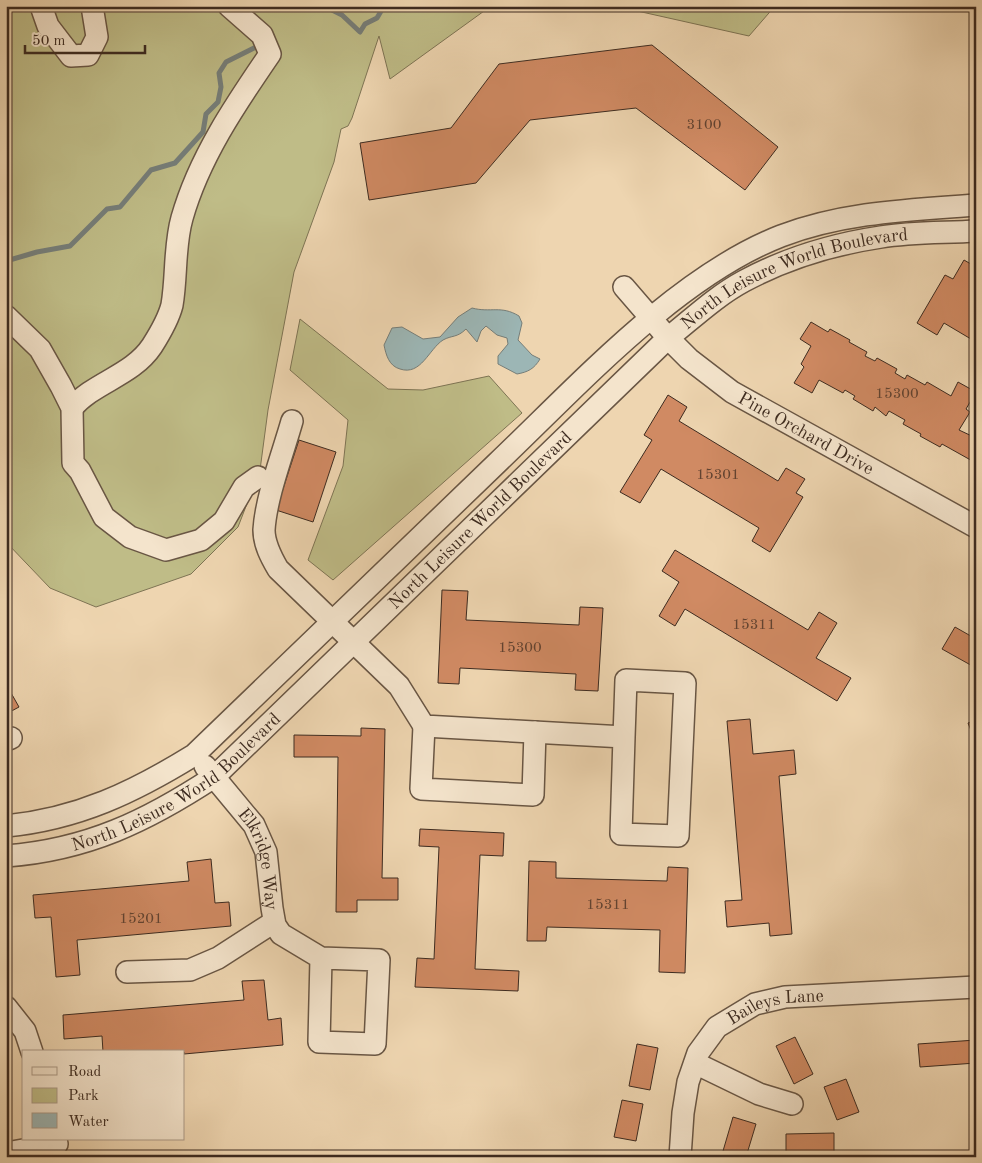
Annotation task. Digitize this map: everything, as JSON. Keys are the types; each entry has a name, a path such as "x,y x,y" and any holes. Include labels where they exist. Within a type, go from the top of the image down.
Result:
{"street":[{"path":"41,6 48,26 71,56 88,55 97,38 92,6"},
{"path":"72,408 80,398 136,365 152,345 172,307 182,219 200,169 224,123 270,54 262,35 229,6"},
{"name":"North Leisure World Boulevard","path":"6,826 59,817 117,798 144,786 194,755 607,358 692,286 730,260 782,236 879,212 976,205"},
{"name":"North Leisure World Boulevard","path":"6,856 69,848 103,837 133,825 214,777 668,338 707,306 743,282 790,260 882,237 976,231"},
{"name":"Pine Orchard Drive","path":"624,286 668,338 689,359 732,392 976,527"},
{"path":"6,316 40,348 72,408 73,462 80,471 104,517 130,537 166,550 201,540 224,520 244,487 258,477"},
{"path":"292,421 264,531 268,553 278,569 331,623 399,686 424,726 421,789 532,795 535,732"},
{"path":"626,680 685,683 678,836 621,834 624,737 626,680"},
{"path":"424,726 624,737"},
{"name":"Elkridge Way","path":"194,755 254,825 266,852 274,922 281,934 321,958 380,960 375,1044 319,1042 321,958"},
{"path":"126,972 190,970 218,958 274,922"},
{"name":"Baileys Lane","path":"680,1157 683,1113 688,1082 698,1052 718,1027 755,1004 785,997 976,987"},
{"path":"6,1007 25,1031 31,1050"},
{"path":"695,1063 760,1094 792,1104"},
{"path":"6,1153 57,1144 56,1140"}],"green space":[{"path":"6,6 491,6 390,79 379,36 352,118 348,126 341,129 334,162 294,272 268,410 260,470 238,527 191,574 96,607 50,588 6,542"},
{"path":"615,6 775,6 749,36"},
{"path":"300,319 388,389 423,390 489,376 522,413 333,580 308,560 343,466 348,420 290,370"}],"water":[{"path":"472,308 507,311 519,316 522,323 518,340 532,355 540,359 533,368 517,374 498,364 498,356 508,344 507,338 497,335 486,326 481,331 477,342 466,329 460,334 443,340 414,369 396,368 389,360 384,345 392,328 402,327 423,339 440,337 458,317"}],"building":[{"path":"652,45 778,147 745,190 636,108 530,120 476,183 369,200 360,143 451,128 499,64"},
{"path":"964,260 976,267 976,279 973,283 976,285 976,342 944,323 937,335 917,323 945,275 953,279"},
{"path":"811,322 828,332 830,329 850,340 849,342 867,352 865,356 875,361 877,358 897,369 895,373 905,379 907,375 925,385 927,382 951,396 958,382 976,392 966,409 970,412 959,430 976,438 976,463 942,444 940,447 920,436 921,434 903,424 905,420 889,411 886,416 875,407 873,411 853,399 855,396 845,390 843,393 819,380 812,393 794,383 804,367 801,364 811,346 800,339"},
{"path":"668,395 687,407 679,421 778,481 786,468 805,479 796,493 803,497 770,552 752,541 759,528 661,469 640,503 620,492 652,440 644,435"},
{"path":"299,440 336,452 313,522 276,510"},
{"path":"675,550 808,630 819,612 837,623 816,658 851,678 837,701 685,609 675,626 659,616 679,582 662,571"},
{"path":"442,590 468,591 466,620 579,625 580,607 603,608 598,691 575,690 576,674 460,668 459,684 438,683"},
{"path":"955,627 976,639 976,668 942,649"},
{"path":"6,684 19,707 6,714"},
{"path":"750,719 753,754 794,750 796,774 779,776 792,934 770,936 769,923 727,927 725,901 742,900 727,721"},
{"path":"976,720 976,743 968,723"},
{"path":"361,728 385,729 382,878 398,878 398,900 357,900 357,912 336,912 338,757 294,757 294,735 361,736"},
{"path":"420,829 504,833 503,856 480,855 475,969 519,971 518,991 415,987 417,958 434,959 439,847 419,846"},
{"path":"211,859 215,903 229,902 231,926 77,940 80,975 56,977 51,917 35,918 33,895 189,881 187,862"},
{"path":"529,861 556,862 556,878 667,881 668,867 688,868 685,973 659,972 660,930 547,927 546,941 527,941"},
{"path":"264,980 268,1020 281,1018 283,1045 185,1054 185,1050 103,1050 102,1036 64,1039 63,1015 244,1000 242,981"},
{"path":"795,1037 813,1074 794,1084 776,1046"},
{"path":"976,1040 976,1063 920,1067 918,1044"},
{"path":"637,1044 658,1048 650,1090 629,1086"},
{"path":"6,1069 11,1077 6,1080"},
{"path":"846,1079 859,1112 837,1120 824,1087"},
{"path":"622,1100 643,1104 636,1141 614,1137"},
{"path":"733,1117 756,1124 746,1157 723,1151"},
{"path":"834,1133 834,1157 786,1157 786,1134"}],"waterway":[{"path":"328,8 342,15 360,32 365,24 377,18 384,6"},
{"path":"6,261 37,252 70,246 107,209 120,207 151,170 175,163 203,132 206,114 218,102 221,87 219,73 226,62 254,48"}]}
